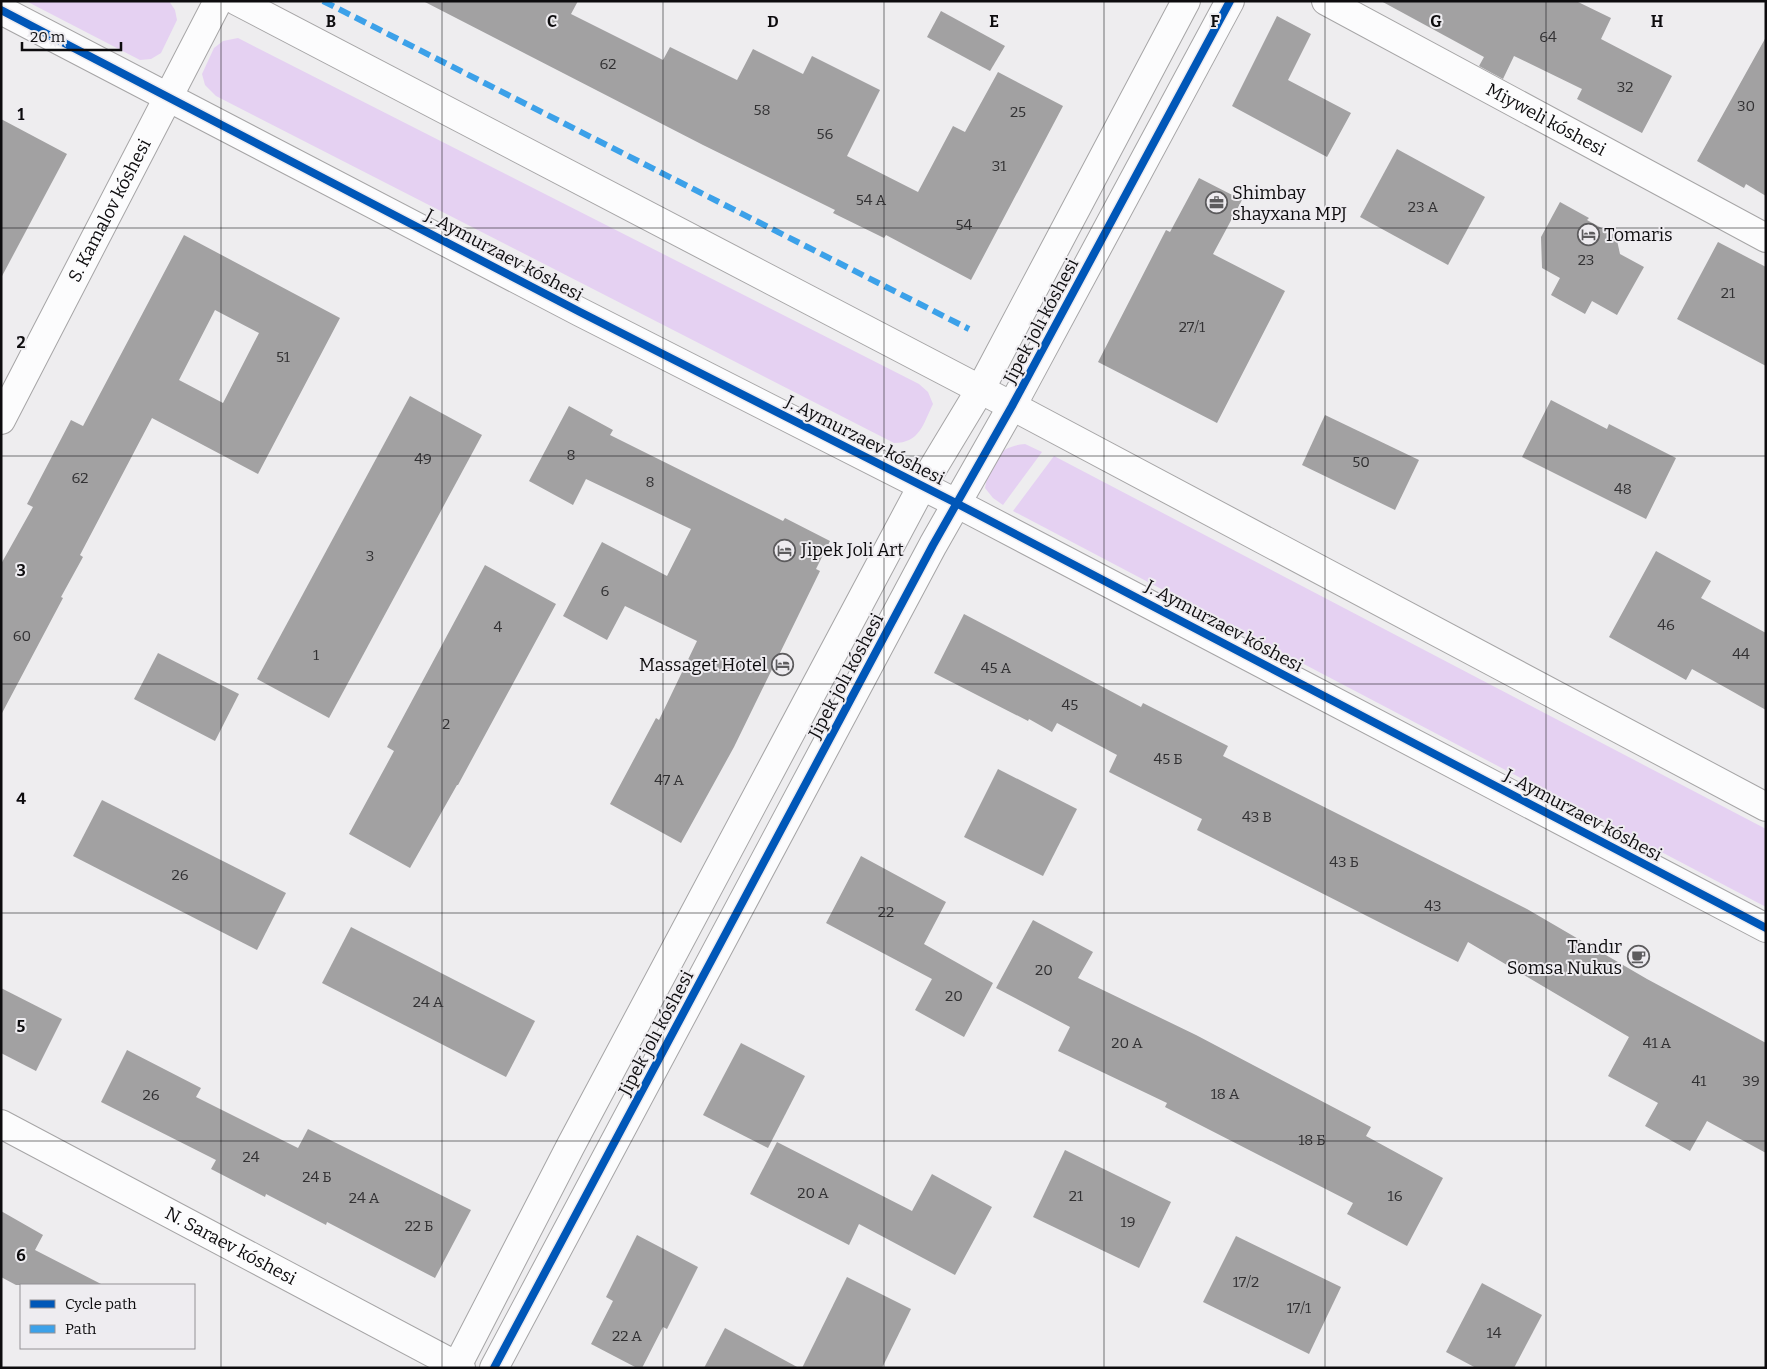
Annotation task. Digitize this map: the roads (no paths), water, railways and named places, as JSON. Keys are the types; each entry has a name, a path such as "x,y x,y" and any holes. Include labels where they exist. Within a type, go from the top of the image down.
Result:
{"street":[{"name":"S. Kamalov kóshesi","path":"1,420 170,97 218,1"},
{"path":"237,1 1012,406 1766,808"},
{"name":"Jipek jolı kóshesi","path":"458,1367 575,1138 922,486 980,390 1186,1"},
{"name":"Jipek jolı kóshesi","path":"494,1368 956,503 1012,406 1230,1"},
{"name":"Miyweli kóshesi","path":"1326,1 1766,238"},
{"name":"J. Aymurzaev kóshesi","path":"1,10 572,308 956,503 1766,928"},
{"name":"N. Saraev kóshesi","path":"1,1124 458,1367"}],"place":[{"name":"Shimbay shayxana MPJ","path":"1216,203"},
{"name":"Tomaris","path":"1588,235"},
{"name":"Jipek Joli Art","path":"785,550"},
{"name":"Massaget Hotel","path":"783,665"},
{"name":"Tandır Somsa Nukus","path":"1638,957"}]}
